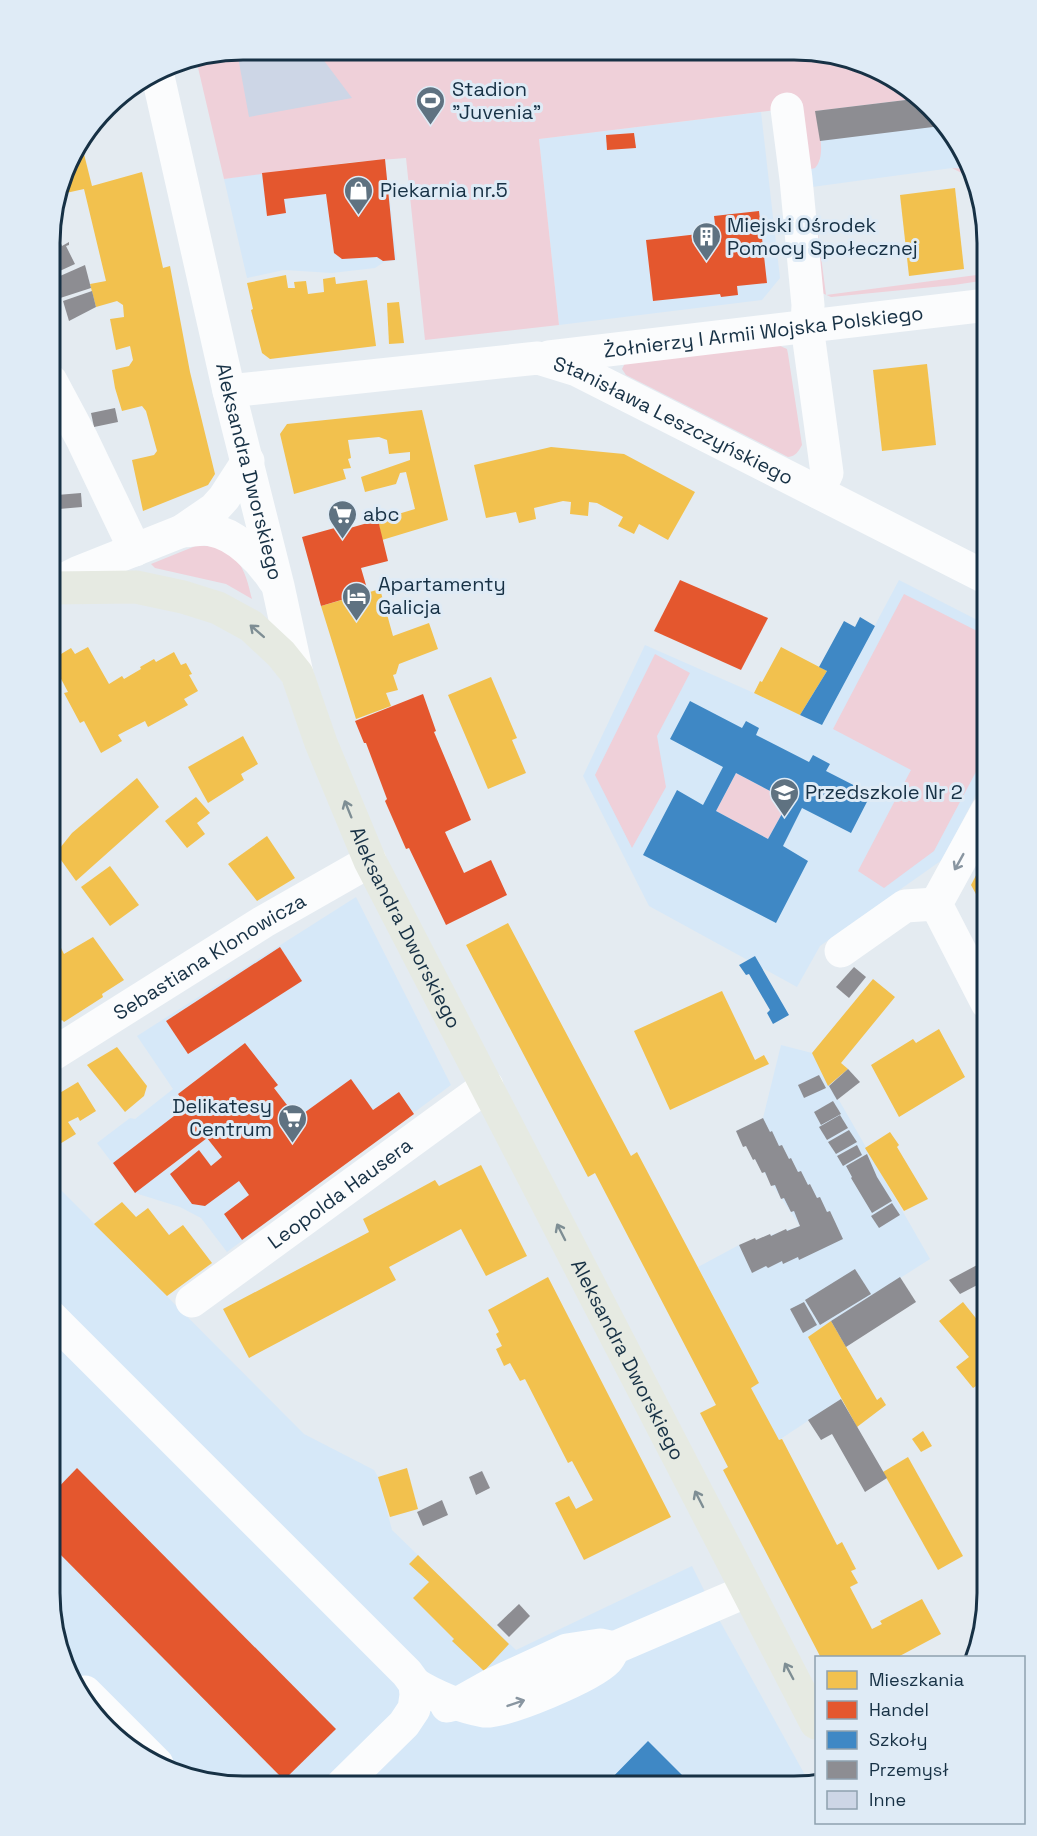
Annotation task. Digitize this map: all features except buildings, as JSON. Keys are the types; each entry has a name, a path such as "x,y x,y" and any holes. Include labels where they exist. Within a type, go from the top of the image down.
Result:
{"main road":[{"path":"60,587 136,587 183,597 218,608 252,626 281,654 297,674"},
{"name":"Aleksandra Dworskiego","path":"297,674 321,743 370,861 815,1721"}],"street":[{"name":"Aleksandra Dworskiego","path":"159,81 229,391 248,461 297,674"},
{"path":"787,109 807,294 807,326 827,473 818,492"},
{"name":"Żołnierzy I Armii Wojska Polskiego","path":"538,358 977,306"},
{"name":"Stanisława Leszczyńskiego","path":"229,391 303,381 538,358 578,370 977,573"},
{"path":"60,398 135,550"},
{"path":"60,582 79,572 182,531 214,509 224,498 248,461"},
{"path":"182,531 211,530 229,537 249,550 266,567 278,586"},
{"path":"936,904 977,829"},
{"name":"Sebastiana Klonowicza","path":"60,1050 253,928 370,861"},
{"path":"841,951 905,906 936,904"},
{"path":"936,904 977,984"},
{"name":"Leopolda Hausera","path":"192,1301 487,1086"},
{"path":"60,1326 407,1673 415,1684 442,1699 459,1703"},
{"path":"404,1724 440,1708 459,1703 567,1650 600,1646 614,1648 747,1591"},
{"path":"351,1776 404,1724 414,1709 415,1684"},
{"path":"103,1710 126,1733"}],"shaded area":[{"name":"Stadion \"Juvenia\"","path":"231,60 806,60 853,70 875,79 907,100 816,111 821,148 819,162 815,168 811,169 800,107 539,139 559,325 425,340 406,158 354,162 224,179 198,67"},
{"path":"907,100 931,122 946,142 961,169 812,187 811,169 820,161 820,141 815,111"},
{"path":"761,112 780,278 762,300 559,325 539,139"},
{"path":"385,159 397,260 384,262 375,268 332,273 284,270 247,278 224,179"},
{"path":"812,187 826,295 822,293"},
{"path":"977,275 977,282 954,285 831,297 826,295"},
{"path":"778,345 787,349 802,445 793,456 788,457 626,375 622,369 625,363"},
{"path":"198,545 218,548 234,558 243,570 252,599 226,584 155,568 151,564"},
{"name":"Przedszkole Nr 2","path":"899,580 977,620 977,793 942,860 820,946 797,987 649,906 583,776 645,645 822,725"},
{"path":"904,594 977,631 977,770 934,851 884,888 858,871 911,770 833,729"},
{"path":"655,654 690,673 657,736 666,787 632,848 595,775"},
{"path":"736,773 789,801 768,839 716,811"},
{"path":"356,897 451,1085 227,1252 201,1218 180,1207 135,1193 97,1143 130,1118 135,1119 173,1089 137,1036"},
{"path":"781,1045 812,1053 930,1259 808,1337 841,1399 779,1440 751,1388 759,1383 698,1267 739,1245 800,1226 736,1131 763,1118"},
{"path":"60,1189 304,1434 374,1470 378,1477 392,1530 516,1650 692,1566 805,1775 243,1776 196,1770 173,1762 142,1745 106,1714 91,1694 70,1652 62,1617 60,1593"}],"place":[{"name":"Stadion \"Juvenia\"","path":"431,126"},
{"name":"Piekarnia nr.5","path":"359,216"},
{"name":"Miejski Ośrodek Pomocy Społecznej","path":"706,262"},
{"name":"abc","path":"342,540"},
{"name":"Apartamenty Galicja","path":"357,622"},
{"name":"Przedszkole Nr 2","path":"784,818"},
{"name":"Delikatesy Centrum","path":"293,1144"}]}
